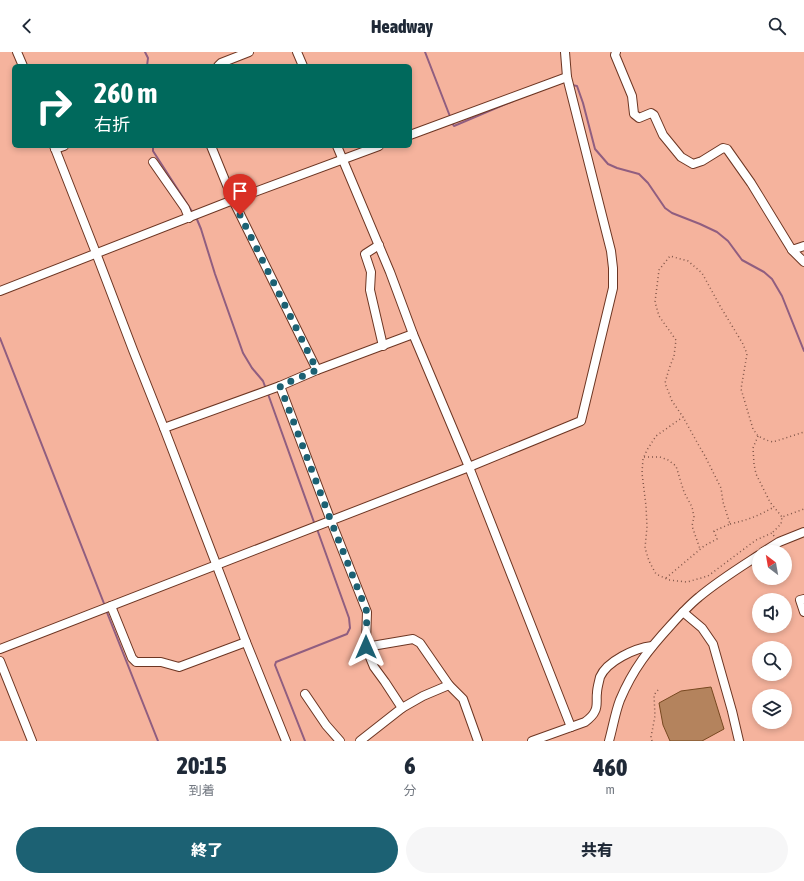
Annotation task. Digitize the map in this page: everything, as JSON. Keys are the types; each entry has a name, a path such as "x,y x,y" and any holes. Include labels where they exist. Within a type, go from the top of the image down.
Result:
{"street":[{"path":"17,52 22,64"},
{"path":"220,64 249,52"},
{"path":"297,52 302,64"},
{"path":"0,649 469,467 581,421 613,288 613,268 611,251 568,77 565,52"},
{"path":"616,52 615,55 632,96 634,114 640,118 651,114 654,115 663,135 681,157 692,164 702,161 723,148 728,149 751,183 792,250 804,262"},
{"path":"412,134 568,77"},
{"path":"55,148 216,565 286,741"},
{"path":"212,148 233,200 317,370"},
{"path":"339,148 390,272 413,334 469,467 571,727"},
{"path":"0,291 233,200 373,148"},
{"path":"153,162 185,208 189,218"},
{"path":"379,245 365,254 371,272 370,290 383,346"},
{"path":"792,250 804,246"},
{"path":"164,428 280,386 317,370 413,334"},
{"path":"280,386 367,612 366,647 374,667 402,708"},
{"path":"774,545 804,532"},
{"path":"609,741 620,700 640,660 683,612 699,597 752,560"},
{"path":"804,599 800,600 804,612"},
{"path":"111,606 132,658 136,662 161,662 179,667 246,642"},
{"path":"683,612 702,628 713,644 739,741"},
{"path":"366,647 413,639 420,643 449,685 463,699 478,741"},
{"path":"532,741 585,722 596,710 597,691 600,676 608,666 620,658 644,647 652,646"},
{"path":"0,661 32,741"},
{"path":"360,741 402,708 423,696 449,685"},
{"path":"305,694 326,725 340,741"}],"path":[{"path":"730,524 723,502 721,488 705,456 683,417 672,401 666,383 669,368 674,356 676,340 659,316 655,302 659,270 670,256 688,260 702,273 743,344 747,354 741,389 753,429 758,436 773,442 804,432"},
{"path":"683,417 656,436 644,457 642,473 647,527 645,548 649,561 656,574 669,580 687,582 708,576 756,540 772,533 781,524 782,517 770,502 756,474 753,448 758,436"},
{"path":"644,457 660,457 668,460 676,466 684,492 692,507 694,517 692,526 700,549"},
{"path":"666,578 700,549 717,539 714,531 730,524 748,520 774,507"},
{"path":"782,517 804,509"},
{"path":"772,533 779,542"},
{"path":"652,741 651,737 655,716 654,695 658,690"}],"building":[{"path":"711,687 724,729 702,741 670,741 663,725 659,703 681,691"}],"waterway":[{"path":"145,52 148,58 147,64"},
{"path":"425,52 451,119"},
{"path":"572,85 577,86 595,149 608,164 639,174 648,183 665,208 672,213 717,232 728,241 742,260 764,272 772,279 782,296 804,351"},
{"path":"452,123 454,126 513,101"},
{"path":"153,148 153,151 193,213"},
{"path":"196,217 243,353 252,368 263,381 266,389"},
{"path":"0,338 105,606"},
{"path":"268,394 315,525"},
{"path":"305,741 275,665 276,662 347,634 350,628 349,618 317,529"},
{"path":"106,610 158,741"}],"route":[{"path":"240,215 317,370 280,386 367,612 366,647"}]}
